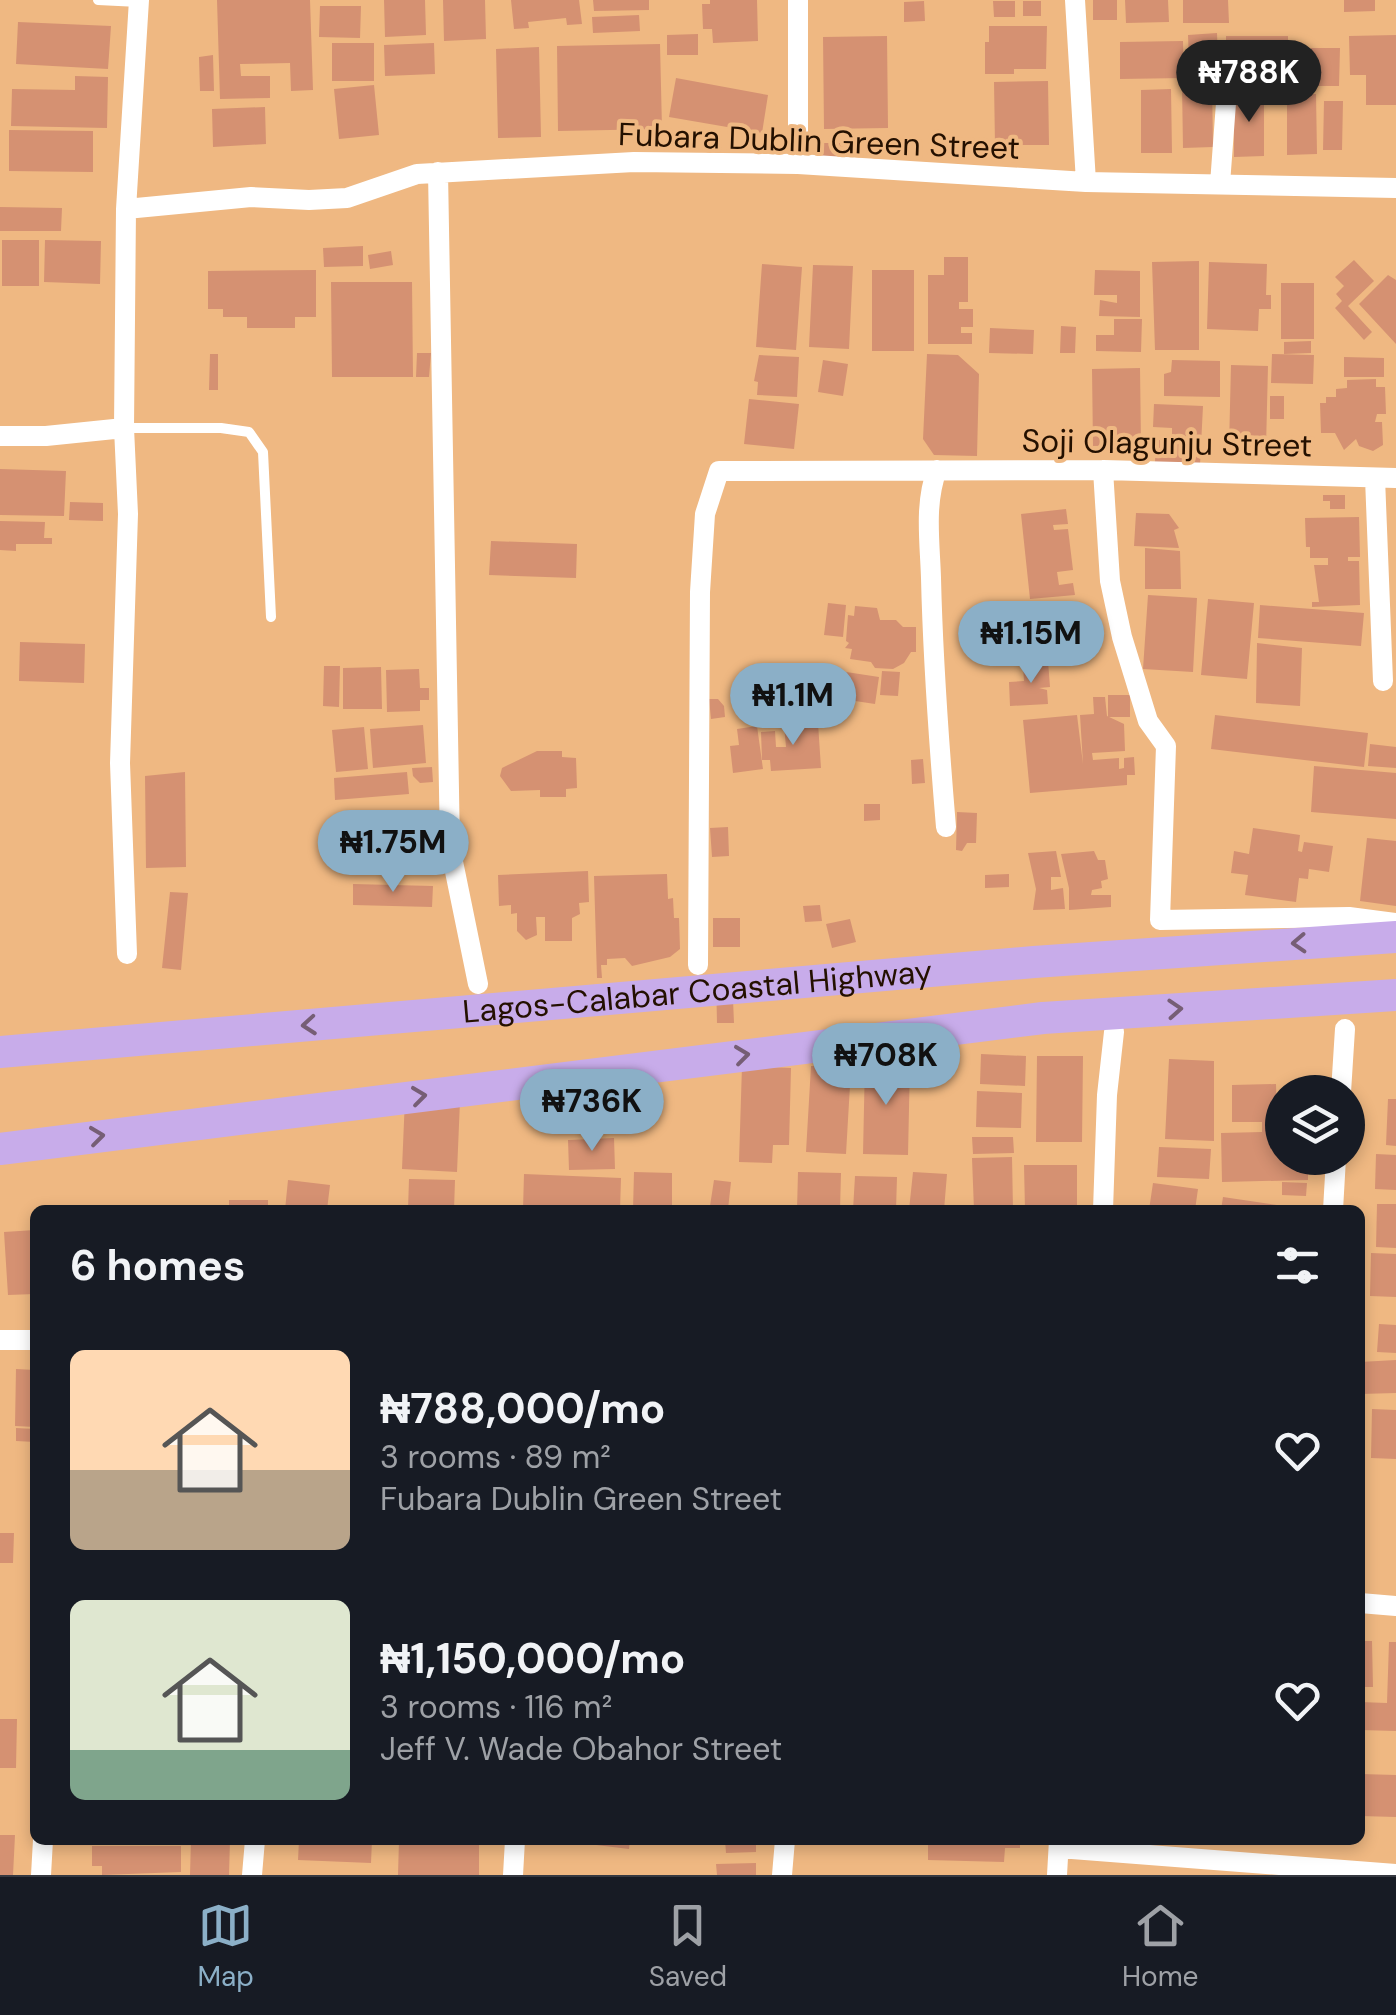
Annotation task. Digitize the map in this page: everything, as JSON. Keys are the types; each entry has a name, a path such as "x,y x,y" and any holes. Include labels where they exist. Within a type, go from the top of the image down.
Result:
{"highway":[{"name":"Lagos-Calabar Coastal Highway","path":"0,1052 1014,964 1396,937"},
{"name":"Lagos-Calabar Coastal Highway","path":"0,1148 1043,1018 1396,995"}],"street":[{"path":"798,0 798,164"},
{"path":"1075,0 1086,182"},
{"path":"127,954 120,764 128,514 124,428 126,209 139,1"},
{"path":"1220,184 1230,71 1246,66 1275,67"},
{"name":"Fubara Dublin Green Street","path":"126,209 251,197 348,198 387,182 438,172 634,162 798,164 1086,182 1396,188"},
{"path":"438,172 450,847 478,984"},
{"path":"0,436 124,428"},
{"name":"Soji Olagunju Street","path":"698,965 700,592 705,514 719,470 1103,470 1386,478"},
{"path":"936,470 930,486 932,587 936,710 946,827"},
{"path":"1103,470 1110,581 1122,637 1148,721 1166,746 1160,920 1350,917 1396,923"},
{"path":"1383,680 1386,478"},
{"path":"1342,1075 1345,1029"},
{"path":"1102,1205 1114,1032"},
{"path":"1333,1205 1335,1175"},
{"path":"0,1340 30,1340"},
{"path":"1365,1603 1396,1606"},
{"path":"40,1875 42,1845"},
{"path":"252,1875 254,1845"},
{"path":"513,1875 516,1845"},
{"path":"782,1875 785,1845"},
{"path":"1057,1875 1059,1845"},
{"path":"1070,1845 1396,1874"}],"lane":[{"path":"98,0 139,1"},
{"path":"124,428 220,428 248,432 263,452 270,617"}],"building":[{"path":"217,0 310,0 313,90 291,91 290,63 240,64 241,76 270,76 270,98 220,99"},
{"path":"384,0 425,0 426,35 385,37"},
{"path":"443,0 485,0 486,39 444,41"},
{"path":"511,0 579,0 582,24 567,25 566,18 528,22 529,28 514,29"},
{"path":"593,0 649,0 649,10 594,11"},
{"path":"710,0 757,0 758,41 713,43 712,29 703,29 702,4 710,4"},
{"path":"1093,0 1117,0 1117,20 1093,20"},
{"path":"1125,0 1168,0 1169,22 1126,23"},
{"path":"1183,0 1228,0 1229,23 1183,23"},
{"path":"1344,0 1375,0 1375,11 1344,12"},
{"path":"924,1 925,21 904,22 904,2"},
{"path":"993,1 1015,1 1015,17 994,17"},
{"path":"1023,1 1041,1 1041,16 1023,16"},
{"path":"320,6 361,6 360,38 319,37"},
{"path":"639,15 640,31 593,33 592,17"},
{"path":"18,22 111,26 108,69 16,64"},
{"path":"989,26 1047,26 1046,69 985,74"},
{"path":"1217,33 1218,60 1189,61 1188,35"},
{"path":"698,34 698,55 667,55 667,35"},
{"path":"1396,35 1396,105 1366,105 1366,75 1350,75 1349,36"},
{"path":"887,36 888,128 824,129 823,37"},
{"path":"1226,36 1288,36 1288,62 1226,61"},
{"path":"1183,41 1184,78 1120,79 1120,42"},
{"path":"332,43 374,43 374,81 332,81"},
{"path":"434,43 435,74 385,76 384,45"},
{"path":"660,44 662,129 558,131 557,46"},
{"path":"539,47 541,137 498,138 496,49"},
{"path":"1311,48 1340,48 1339,86 1311,86"},
{"path":"213,55 214,91 200,91 199,57"},
{"path":"75,76 108,77 107,128 11,126 12,89 75,90"},
{"path":"676,78 768,95 762,133 669,117"},
{"path":"1048,81 1049,145 995,145 994,82"},
{"path":"1182,84 1212,84 1213,147 1183,148"},
{"path":"374,85 379,135 339,139 334,89"},
{"path":"1171,89 1172,153 1141,153 1141,90"},
{"path":"1234,93 1264,93 1264,156 1234,157"},
{"path":"1287,94 1316,94 1317,154 1287,155"},
{"path":"1324,101 1343,101 1342,150 1323,150"},
{"path":"265,107 266,144 213,147 212,109"},
{"path":"9,130 93,131 93,172 9,171"},
{"path":"822,143 847,143 847,160 822,160"},
{"path":"0,207 62,208 61,231 0,231"},
{"path":"2,240 39,240 39,286 2,286"},
{"path":"45,240 101,241 100,284 44,282"},
{"path":"363,246 363,266 324,267 323,248"},
{"path":"391,251 393,265 370,269 368,255"},
{"path":"944,257 968,257 968,302 959,302 959,309 973,309 973,327 961,327 961,333 972,333 972,344 928,344 928,275 944,275"},
{"path":"1354,260 1374,281 1348,306 1372,332 1364,340 1335,308 1342,301 1336,294 1344,286 1335,277"},
{"path":"1199,261 1199,350 1155,350 1152,262"},
{"path":"1209,262 1267,264 1266,295 1271,295 1271,309 1259,309 1258,331 1207,329"},
{"path":"762,264 802,267 796,350 756,347"},
{"path":"813,265 853,266 849,349 809,347"},
{"path":"316,270 316,317 295,317 295,328 247,328 247,317 223,317 223,309 208,309 208,271"},
{"path":"872,270 914,270 914,351 872,351"},
{"path":"1095,270 1140,271 1140,317 1099,316 1100,300 1117,303 1117,295 1094,295"},
{"path":"1388,275 1396,280 1396,344 1359,304"},
{"path":"331,282 412,282 413,377 332,377"},
{"path":"1281,283 1314,283 1314,339 1281,339"},
{"path":"1114,319 1142,319 1141,352 1096,351 1096,335 1114,335"},
{"path":"1061,326 1076,327 1075,353 1060,353"},
{"path":"990,328 1034,330 1033,354 989,353"},
{"path":"1311,341 1311,353 1284,354 1284,342"},
{"path":"417,353 431,353 429,377 416,377"},
{"path":"210,354 218,354 218,390 209,390"},
{"path":"927,354 958,355 979,374 977,456 934,455 923,439"},
{"path":"1272,354 1314,355 1313,384 1271,383"},
{"path":"759,355 799,357 797,397 757,395 758,382 754,381"},
{"path":"1344,357 1384,358 1384,377 1344,377"},
{"path":"823,360 848,364 843,396 818,392"},
{"path":"1172,360 1220,361 1220,397 1164,396 1164,374 1171,372"},
{"path":"1231,365 1268,366 1266,447 1229,447"},
{"path":"1140,368 1141,445 1093,446 1092,369"},
{"path":"1376,379 1376,387 1385,387 1386,414 1377,414 1375,422 1382,422 1383,445 1373,451 1359,446 1356,439 1344,450 1335,433 1321,433 1320,403 1326,403 1326,397 1336,397 1336,389 1347,388 1347,380"},
{"path":"1270,396 1284,396 1284,419 1270,419"},
{"path":"749,399 799,404 794,449 744,444"},
{"path":"1154,404 1203,406 1200,465 1155,462 1156,440 1172,440 1172,428 1153,427"},
{"path":"0,469 66,471 64,516 0,515"},
{"path":"1323,495 1345,495 1345,509 1330,509 1330,501 1323,501"},
{"path":"70,502 103,503 103,521 69,520"},
{"path":"1066,509 1068,524 1053,525 1054,530 1068,529 1073,570 1057,572 1059,585 1073,583 1075,595 1030,599 1021,514"},
{"path":"1136,513 1169,514 1179,528 1174,530 1179,548 1134,546"},
{"path":"1359,517 1360,557 1348,557 1348,561 1359,561 1360,605 1312,607 1312,602 1319,602 1314,565 1328,565 1328,558 1310,558 1305,518"},
{"path":"0,521 45,522 44,538 52,538 52,544 16,544 16,551 0,550"},
{"path":"491,541 577,544 576,578 489,575"},
{"path":"1145,548 1180,551 1181,589 1145,589"},
{"path":"1148,595 1197,598 1193,672 1143,669"},
{"path":"1208,599 1254,603 1247,679 1201,675"},
{"path":"828,603 846,605 843,637 824,635"},
{"path":"1260,605 1364,613 1361,646 1258,638"},
{"path":"855,606 877,608 880,620 896,620 903,627 916,627 916,652 893,669 875,668 871,662 850,659 852,649 845,648 849,643 848,615 854,616"},
{"path":"1007,611 1043,614 1043,625 1036,625 1036,630 1046,629 1047,659 1030,659 1030,654 1020,654 1019,638 1007,638"},
{"path":"20,642 85,644 84,683 19,681"},
{"path":"1257,643 1302,648 1300,706 1256,703"},
{"path":"1048,661 1050,687 1039,688 1047,690 1048,704 1010,706 1009,682 1024,681 1023,666"},
{"path":"324,666 340,666 339,707 323,706"},
{"path":"381,667 382,709 343,709 343,668"},
{"path":"419,669 420,688 429,688 429,700 420,700 420,711 387,712 386,670"},
{"path":"833,670 879,677 875,704 829,697"},
{"path":"882,671 900,672 898,696 880,695"},
{"path":"1108,695 1130,695 1130,717 1108,717"},
{"path":"1093,697 1105,697 1107,716 1124,724 1125,751 1092,753 1093,760 1119,758 1119,769 1124,768 1124,758 1134,757 1135,775 1127,775 1127,785 1030,793 1023,720 1077,715 1083,764 1080,715 1094,714"},
{"path":"709,699 718,699 724,706 725,717 711,719"},
{"path":"1215,715 1368,733 1364,767 1211,749"},
{"path":"818,723 821,768 771,771 770,760 762,760 761,732 775,731 776,747 786,747 784,725"},
{"path":"423,725 426,763 373,768 370,729"},
{"path":"757,726 763,769 733,773 730,746 739,745 737,729"},
{"path":"364,727 368,769 336,772 332,730"},
{"path":"1370,744 1396,747 1396,768 1368,766"},
{"path":"537,751 562,751 562,757 576,758 577,788 566,789 566,797 540,797 540,790 511,791 500,776 502,768"},
{"path":"923,759 925,783 912,784 911,760"},
{"path":"1314,766 1396,773 1396,819 1311,812"},
{"path":"432,767 433,782 420,783 413,776 412,768"},
{"path":"185,772 186,867 146,868 145,776"},
{"path":"407,772 409,794 335,800 334,778"},
{"path":"864,804 880,804 880,820 864,821"},
{"path":"957,812 977,813 976,843 967,843 962,851 956,850"},
{"path":"728,827 729,856 712,857 710,828"},
{"path":"1253,828 1300,835 1298,851 1302,852 1304,842 1333,846 1329,872 1309,869 1308,879 1299,878 1296,902 1245,895 1248,875 1231,873 1234,851 1249,854"},
{"path":"1367,838 1396,841 1396,906 1360,901"},
{"path":"1056,851 1061,877 1051,877 1051,890 1063,888 1065,909 1033,910 1036,889 1028,853"},
{"path":"1094,851 1098,860 1105,860 1108,879 1101,881 1102,888 1092,890 1091,895 1111,895 1111,907 1069,910 1069,888 1061,854"},
{"path":"588,871 589,902 579,903 580,914 572,918 572,941 545,941 545,917 536,917 537,935 526,940 517,931 517,913 511,914 511,905 499,906 498,875"},
{"path":"667,874 668,899 673,898 674,918 679,918 680,949 670,957 632,966 625,958 607,959 607,965 601,965 602,978 597,978 594,876"},
{"path":"1009,874 1009,887 985,888 985,875"},
{"path":"353,884 433,886 432,907 353,905"},
{"path":"170,892 188,893 181,970 162,968"},
{"path":"820,905 822,921 805,922 803,906"},
{"path":"713,918 740,918 740,947 713,947"},
{"path":"850,919 856,942 832,948 826,924"},
{"path":"732,976 734,1023 717,1023 716,977"},
{"path":"981,1054 1026,1056 1025,1086 980,1084"},
{"path":"1037,1056 1083,1056 1082,1142 1036,1142"},
{"path":"1169,1059 1214,1061 1214,1141 1165,1139"},
{"path":"865,1061 910,1062 908,1155 863,1154"},
{"path":"742,1066 791,1068 789,1145 773,1145 772,1163 739,1162"},
{"path":"811,1066 851,1068 846,1154 806,1152"},
{"path":"1265,1084 1265,1175 1308,1175 1308,1180 1222,1182 1221,1133 1262,1132 1262,1122 1232,1122 1232,1085"},
{"path":"977,1091 1022,1093 1021,1128 976,1127"},
{"path":"405,1098 460,1101 457,1172 402,1169"},
{"path":"1388,1099 1396,1099 1396,1146 1386,1145"},
{"path":"972,1137 1013,1137 1014,1153 973,1154"},
{"path":"614,1138 615,1169 569,1170 568,1140"},
{"path":"1159,1147 1211,1149 1209,1179 1157,1177"},
{"path":"1376,1154 1396,1155 1396,1190 1375,1189"},
{"path":"1012,1157 1013,1205 974,1205 972,1158"},
{"path":"1024,1165 1077,1165 1077,1205 1025,1205"},
{"path":"634,1172 672,1173 672,1205 633,1205"},
{"path":"798,1172 841,1173 840,1205 797,1205"},
{"path":"913,1172 947,1174 944,1205 910,1205"},
{"path":"524,1174 621,1178 620,1205 523,1205"},
{"path":"855,1176 897,1177 896,1205 853,1205"},
{"path":"409,1179 455,1180 454,1205 408,1205"},
{"path":"288,1180 330,1185 328,1205 286,1205"},
{"path":"714,1180 731,1182 728,1205 710,1205"},
{"path":"1282,1182 1307,1183 1306,1196 1282,1195"},
{"path":"1153,1183 1198,1189 1196,1205 1150,1205"},
{"path":"1223,1197 1277,1205 1222,1205"},
{"path":"229,1200 268,1200 268,1205 229,1205"},
{"path":"1377,1204 1396,1204 1396,1248 1376,1247"},
{"path":"30,1230 30,1294 8,1295 4,1232"},
{"path":"1371,1253 1396,1254 1396,1297 1370,1296"},
{"path":"1379,1324 1396,1325 1396,1353 1377,1352"},
{"path":"1396,1360 1396,1393 1365,1394 1365,1362"},
{"path":"16,1369 30,1370 30,1427 15,1426"},
{"path":"1372,1409 1396,1410 1396,1459 1371,1458"},
{"path":"16,1428 30,1429 30,1442 16,1441"},
{"path":"0,1533 14,1533 13,1563 0,1563"},
{"path":"1365,1641 1372,1641 1373,1687 1365,1687"},
{"path":"1389,1642 1396,1642 1396,1731 1365,1730 1365,1702 1387,1703"},
{"path":"0,1719 17,1719 16,1768 0,1768"},
{"path":"1365,1774 1396,1775 1396,1817 1365,1816"},
{"path":"0,1835 15,1835 13,1875 0,1875"},
{"path":"191,1845 230,1845 229,1875 190,1875"},
{"path":"299,1845 372,1845 371,1863 298,1860"},
{"path":"399,1845 479,1845 479,1875 398,1875"},
{"path":"596,1845 629,1845 629,1849"},
{"path":"725,1845 756,1845 756,1852 726,1853"},
{"path":"928,1845 1020,1845 1005,1848 1004,1862 928,1860"},
{"path":"92,1846 181,1846 181,1872 102,1875 102,1866 92,1866"},
{"path":"756,1863 756,1875 717,1875 716,1864"}]}
